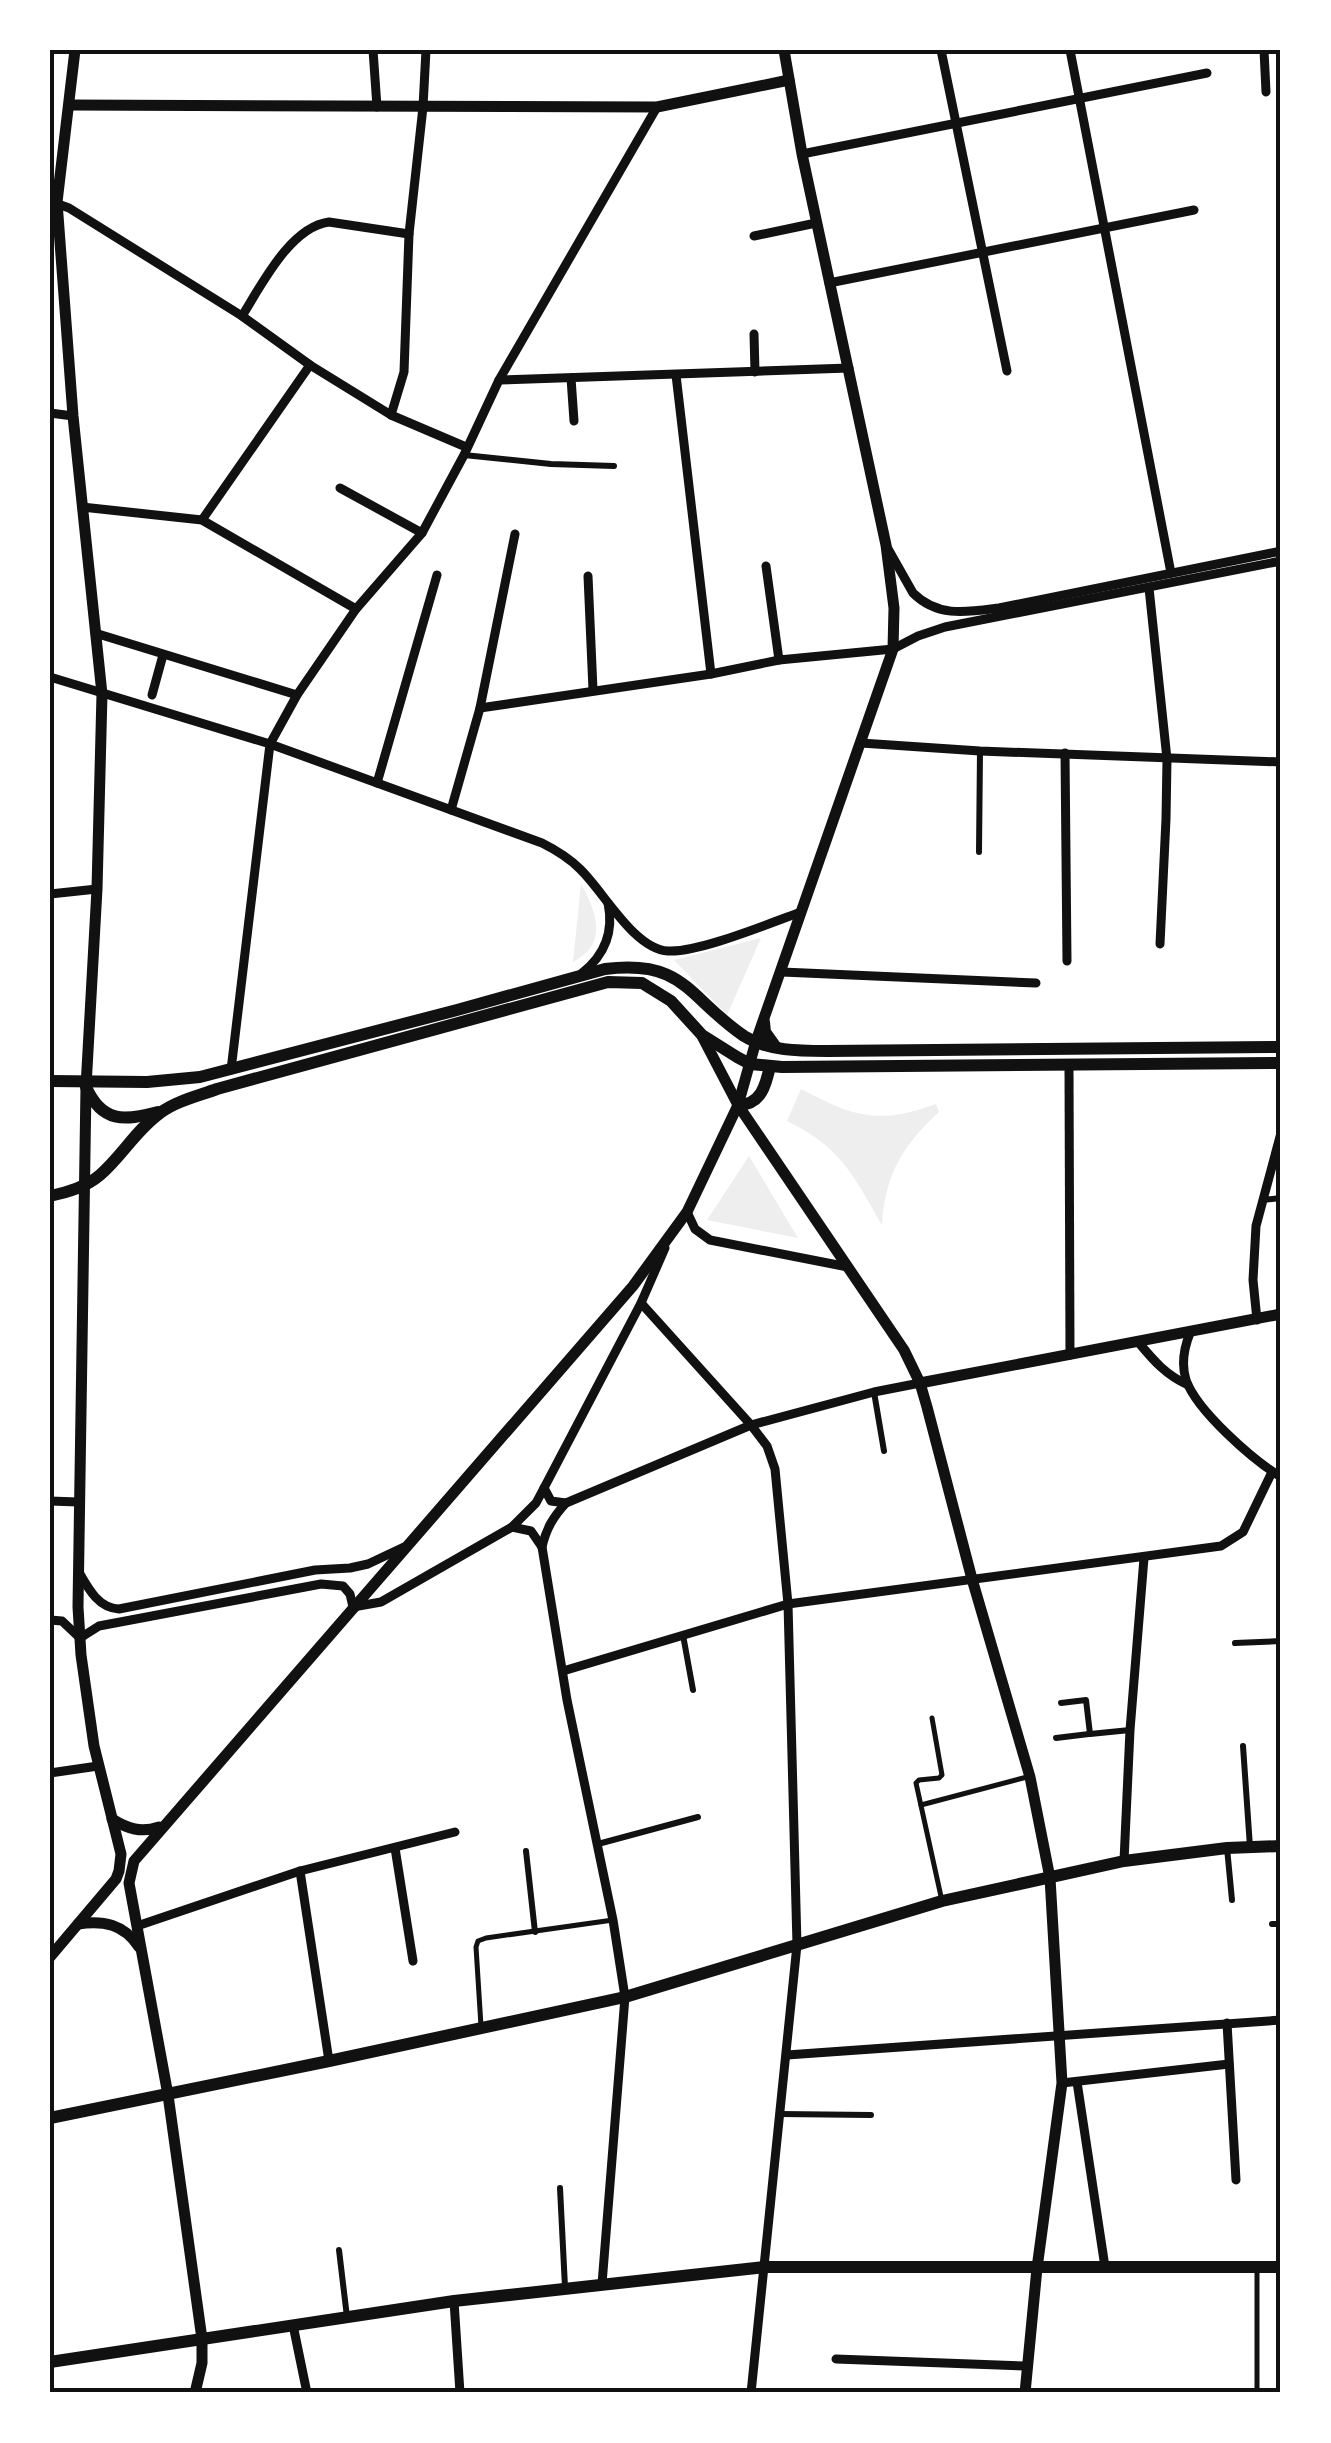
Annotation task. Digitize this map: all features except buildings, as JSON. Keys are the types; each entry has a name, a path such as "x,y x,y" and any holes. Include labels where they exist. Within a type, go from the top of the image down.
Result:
{"main road":[{"path":"86,1085 100,1110 115,1117 131,1118 578,976 625,966 680,980 746,1037 777,1048 1281,1048"},
{"path":"50,1081 86,1085 164,1081 231,1070 593,985 632,982 662,994 702,1034 750,1064 1281,1064"},
{"path":"764,1022 767,1037 777,1048"},
{"path":"738,1105 751,1104 758,1096 770,1066"},
{"path":"50,1196 84,1185 101,1174 162,1111"},
{"path":"50,2118 625,1997 942,1902 1124,1860 1281,1846"},
{"path":"50,2362 454,2301 766,2267 1281,2267"}],"street":[{"path":"50,1957 116,1879 121,1863 98,1766 80,1638 78,1571 86,1085 102,694 53,202 75,50"},
{"path":"372,50 376,107"},
{"path":"391,415 404,372 409,234 426,50"},
{"path":"195,2393 202,2363 202,2339 168,2095 129,1883 134,1861 633,1286 687,1212 738,1105 756,1042 893,649 894,608 886,545 850,368 828,283 784,50"},
{"path":"942,50 1007,371"},
{"path":"1070,50 1172,573"},
{"path":"1264,50 1266,92"},
{"path":"802,154 1208,73"},
{"path":"68,105 657,107 790,80"},
{"path":"231,1070 270,744 297,695 356,609 422,533 499,380 657,107"},
{"path":"53,202 69,208 242,316 310,365 391,415 465,452 550,464 614,466"},
{"path":"828,283 1194,210"},
{"path":"242,316 274,266 304,231 316,224 329,222 409,234"},
{"path":"754,236 816,223"},
{"path":"754,334 755,372"},
{"path":"202,520 310,365"},
{"path":"499,380 850,368"},
{"path":"676,374 711,674"},
{"path":"571,378 574,421"},
{"path":"50,413 73,416"},
{"path":"340,488 422,533"},
{"path":"82,507 202,520 356,609"},
{"path":"451,810 480,708 515,534"},
{"path":"886,545 914,594 925,604 947,612 998,608 1281,550"},
{"path":"480,708 711,674 779,660 893,649 945,627 1281,561"},
{"path":"766,566 779,660"},
{"path":"377,782 437,575"},
{"path":"588,576 593,690"},
{"path":"1149,588 1166,759 1160,944"},
{"path":"95,633 297,695"},
{"path":"152,695 162,654"},
{"path":"50,677 270,744 525,836 556,850 578,867 642,940 654,948 668,952 698,946 801,912"},
{"path":"861,743 1281,762"},
{"path":"978,852 980,751"},
{"path":"1065,753 1067,961"},
{"path":"50,894 97,889"},
{"path":"578,976 601,954 607,941 607,900"},
{"path":"782,972 1036,983"},
{"path":"702,1034 738,1105 904,1350 920,1383 1030,1776 1048,1855 1062,2083 1024,2393"},
{"path":"1068,1067 1070,1355"},
{"path":"1257,1320 1253,1280 1256,1226 1281,1133"},
{"path":"1262,1200 1281,1198"},
{"path":"687,1212 695,1228 710,1240 848,1267"},
{"path":"353,1607 381,1602 512,1526 536,1502 641,1304 669,1238"},
{"path":"641,1304 767,1446 773,1460 788,1604 797,1945 751,2393"},
{"path":"542,1547 550,1523 566,1504 751,1425 874,1392 1281,1314"},
{"path":"564,1671 788,1604 1206,1549 1235,1539 1277,1474 1216,1422 1188,1385 1183,1358 1190,1333"},
{"path":"1139,1342 1169,1376 1188,1385"},
{"path":"874,1392 884,1451"},
{"path":"544,1488 551,1501 566,1504"},
{"path":"50,1501 78,1502"},
{"path":"512,1526 531,1531 542,1547 567,1700 625,1997 602,2284"},
{"path":"78,1571 102,1605 120,1609 315,1570 350,1568 405,1547"},
{"path":"1124,1860 1144,1558"},
{"path":"80,1638 100,1626 320,1584 343,1586 353,1607"},
{"path":"50,1620 62,1621 80,1638"},
{"path":"683,1635 693,1690"},
{"path":"1234,1644 1281,1640"},
{"path":"1061,1702 1086,1700 1090,1734"},
{"path":"1056,1738 1130,1730"},
{"path":"1243,1746 1250,1846"},
{"path":"50,1772 98,1766"},
{"path":"598,1844 698,1816"},
{"path":"112,1818 136,1830 162,1826"},
{"path":"137,1926 300,1872 455,1832"},
{"path":"395,1848 413,1961"},
{"path":"1227,1848 1232,1900"},
{"path":"526,1850 535,1932"},
{"path":"300,1872 329,2062"},
{"path":"78,1924 110,1923 136,1941 143,1955"},
{"path":"1272,1924 1281,1924"},
{"path":"787,2055 1281,2020"},
{"path":"1227,2023 1236,2180"},
{"path":"1062,2083 1229,2064"},
{"path":"1077,2082 1105,2268"},
{"path":"780,2114 871,2115"},
{"path":"560,2188 566,2288"},
{"path":"339,2250 347,2317"},
{"path":"454,2301 460,2393"},
{"path":"292,2326 306,2393"},
{"path":"836,2359 1026,2366"}],"lane":[{"path":"932,1718 942,1775 917,1782 942,1902"},
{"path":"921,1804 1030,1776"},
{"path":"481,2029 477,1944 486,1938 613,1920"},
{"path":"1257,2267 1257,2393"}],"shaded area":[{"path":"581,884 595,916 595,936 592,946 573,962"},
{"path":"761,938 727,1015 674,960"},
{"path":"801,1089 867,1115 898,1114 936,1104 939,1112 898,1162 887,1191 882,1225 844,1164 821,1141 787,1121"},
{"path":"749,1156 798,1238 707,1220"}]}
